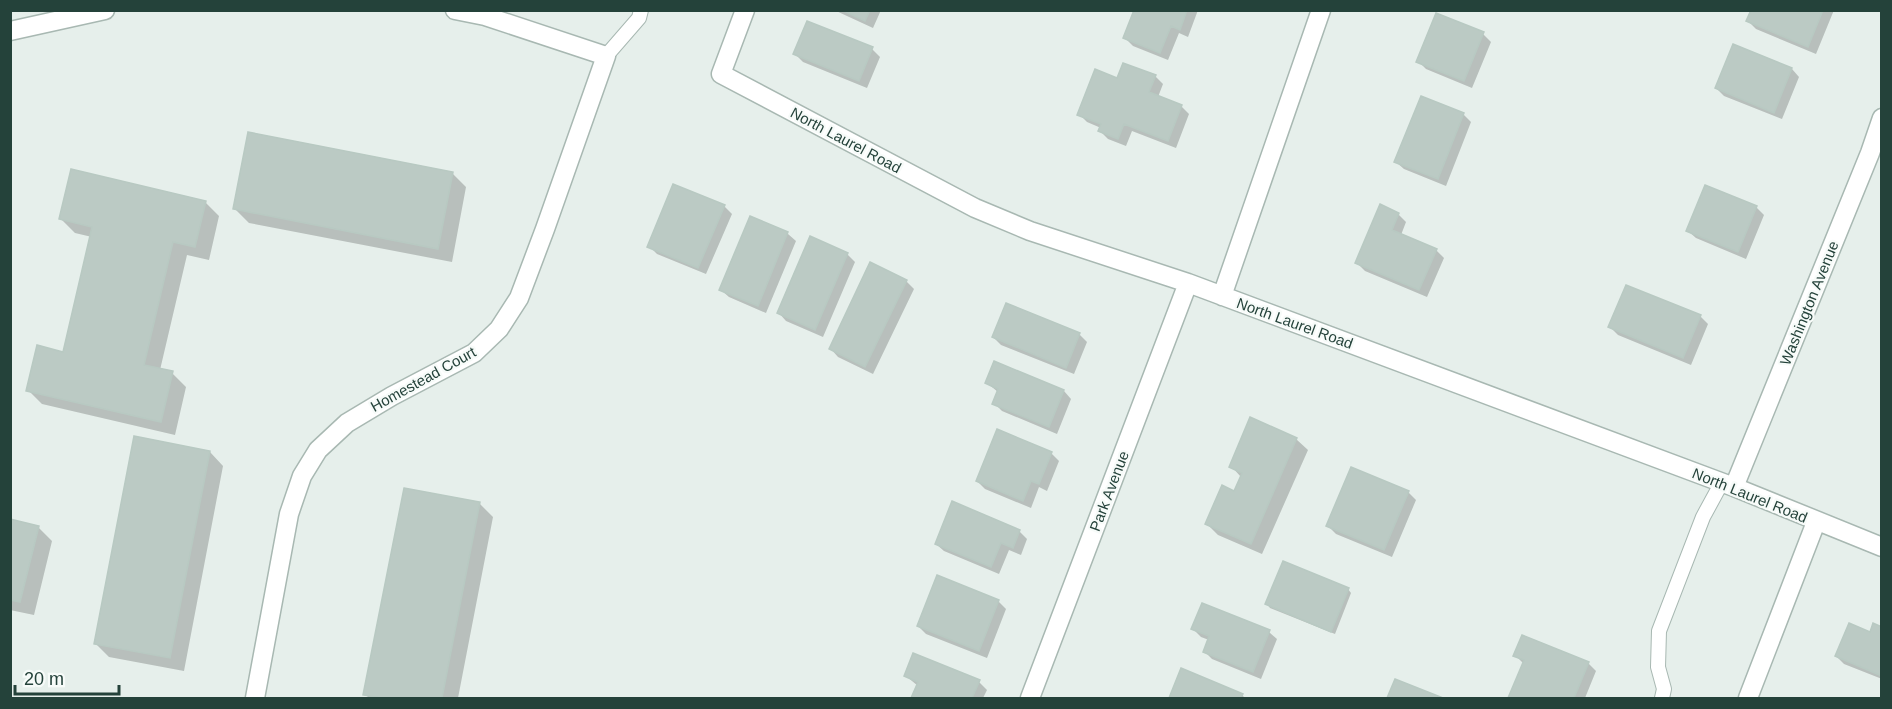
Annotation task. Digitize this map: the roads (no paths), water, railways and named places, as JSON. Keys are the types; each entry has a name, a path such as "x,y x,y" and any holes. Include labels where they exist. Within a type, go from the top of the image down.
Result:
{"street":[{"path":"10,31 105,10"},
{"path":"455,10 487,13 606,56"},
{"name":"North Laurel Road","path":"745,10 720,74 975,208 1030,231 1188,283 1728,485 1881,547"},
{"path":"1222,296 1321,10"},
{"name":"Homestead Court","path":"255,699 289,514 302,476 318,450 347,423 392,396 474,353 499,329 519,298 606,56"},
{"name":"Washington Avenue","path":"1728,485 1870,153 1881,118"},
{"name":"Park Avenue","path":"1030,699 1188,283"},
{"path":"1748,699 1816,522"}],"lane":[{"path":"606,56 639,18 641,10"},
{"path":"1662,699 1664,689 1658,667 1659,632 1703,517 1728,485"}]}
